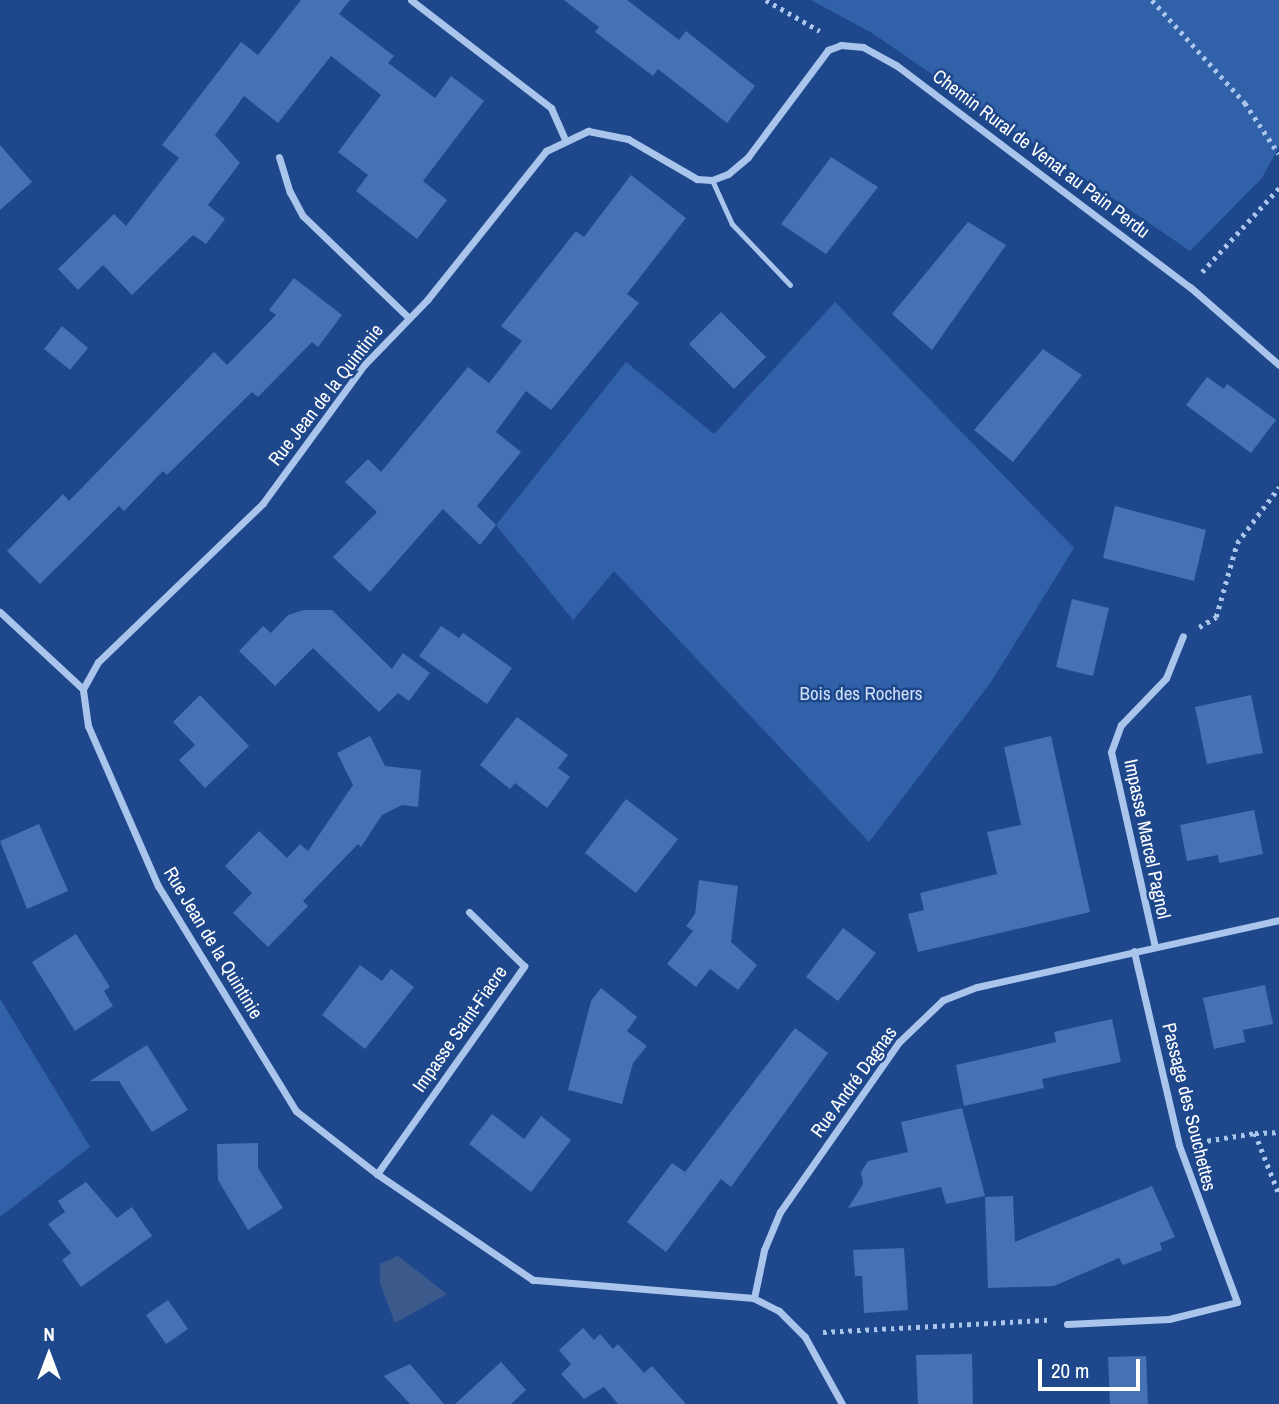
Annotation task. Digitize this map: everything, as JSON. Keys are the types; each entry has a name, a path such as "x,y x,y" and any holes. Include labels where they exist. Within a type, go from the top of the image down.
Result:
{"street":[{"path":"411,0 551,108 566,141"},
{"path":"712,180 728,174 747,157 828,50 841,45"},
{"name":"Chemin Rural de Venat au Pain Perdu","path":"841,45 863,47 896,65 1191,287 1279,365"},
{"name":"Rue Jean de la Quintinie","path":"712,180 697,179 628,139 588,131 546,151 427,300 364,365 263,503 98,662 83,689 88,726 165,898 296,1111 377,1174 533,1280 754,1298"},
{"name":"Rue Jean de la Quintinie","path":"279,157 290,192 303,216 408,317"},
{"path":"0,612 83,689"},
{"name":"Impasse Marcel Pagnol","path":"1155,947 1111,752 1121,724 1166,678 1183,636"},
{"name":"Impasse Saint-Fiacre","path":"377,1174 524,966 469,912"},
{"name":"Rue André Dagnas","path":"754,1298 764,1250 780,1212 899,1042 943,1000 1039,970 1279,920"},
{"name":"Passage des Souchettes","path":"1067,1324 1169,1319 1237,1302 1179,1145 1135,951"},
{"path":"754,1298 779,1311 805,1337 842,1404"}],"lane":[{"path":"712,180 732,224 790,285"}],"path":[{"path":"766,0 841,45"},
{"path":"1152,0 1245,103 1279,153"},
{"path":"1191,287 1279,188"},
{"path":"1183,636 1216,617 1237,543 1279,487"},
{"path":"1179,1145 1255,1133 1279,1132"},
{"path":"1255,1133 1279,1194"},
{"path":"805,1337 832,1330 1048,1320 1067,1324"}],"green space":[{"path":"811,0 1279,0 1279,147 1262,178 1190,251 872,33"},
{"name":"Bois des Rochers","path":"835,302 1074,548 991,682 869,842 614,571 573,620 496,525 626,362 714,434"},
{"path":"0,999 90,1147 0,1217"}],"shaded area":[{"path":"398,1256 447,1294 395,1323 380,1283 380,1264"}],"building":[{"path":"301,0 350,0 339,14 394,56 388,63 435,98 451,76 484,101 423,181 447,200 417,239 356,191 368,175 338,152 381,95 331,56 278,123 244,96 215,135 240,163 208,205 225,219 206,244 193,235 132,295 103,265 78,290 58,269 114,214 126,226 179,158 162,145 241,42 258,55"},
{"path":"564,0 627,0 679,40 686,31 755,86 727,123 658,69 653,76 595,32 599,27"},
{"path":"0,145 32,182 0,210"},
{"path":"831,157 878,187 826,254 781,224"},
{"path":"631,175 686,218 627,294 639,303 551,410 526,391 496,432 521,452 477,506 496,525 480,545 443,509 370,592 333,557 377,512 345,482 368,459 381,472 468,367 489,383 522,341 501,326 576,231 584,237"},
{"path":"968,222 1006,245 932,350 892,314"},
{"path":"294,278 342,315 318,347 312,342 258,397 252,392 167,475 163,471 124,511 119,506 40,584 7,551 63,494 69,501 214,352 227,365 276,315 269,310"},
{"path":"721,312 766,357 734,389 689,344"},
{"path":"62,326 88,348 70,370 44,349"},
{"path":"1043,349 1082,375 1013,462 974,430"},
{"path":"1207,377 1224,389 1227,384 1276,420 1251,453 1186,405"},
{"path":"1115,506 1206,530 1194,581 1103,558"},
{"path":"1072,599 1109,608 1093,676 1056,667"},
{"path":"304,610 332,610 392,669 403,653 430,673 409,701 398,693 379,712 313,648 275,686 239,651 263,626 271,633 288,615"},
{"path":"441,626 459,638 463,633 512,668 487,704 419,656"},
{"path":"200,695 249,746 205,788 179,760 195,745 173,722"},
{"path":"1251,695 1263,753 1207,764 1195,707"},
{"path":"517,717 568,755 558,768 570,777 547,808 515,783 510,789 480,765"},
{"path":"370,736 385,766 421,770 418,807 402,805 382,815 361,847 358,844 303,901 308,906 268,947 233,913 252,893 225,866 259,831 287,858 300,844 308,851 353,785 337,753"},
{"path":"1051,736 1090,912 918,952 908,914 924,910 920,893 997,874 987,832 1021,825 1004,747"},
{"path":"626,799 678,839 636,893 585,853"},
{"path":"1254,810 1263,854 1219,863 1218,855 1187,861 1180,825"},
{"path":"39,824 68,891 27,909 0,841"},
{"path":"699,880 738,886 731,942 757,965 738,990 710,969 696,987 667,964 693,931 686,926 695,914"},
{"path":"843,928 876,953 838,1001 806,977"},
{"path":"76,934 110,987 104,991 113,1006 75,1031 32,962"},
{"path":"360,965 382,981 391,969 414,987 365,1049 322,1015"},
{"path":"1265,985 1273,1024 1243,1030 1245,1042 1214,1049 1203,998"},
{"path":"601,988 637,1017 627,1031 647,1046 633,1063 622,1104 568,1090 591,1001"},
{"path":"1112,1019 1121,1062 1042,1079 1044,1088 964,1106 956,1065 1056,1042 1054,1032"},
{"path":"795,1028 828,1053 731,1187 721,1179 666,1252 627,1222 672,1163 685,1172"},
{"path":"147,1045 188,1110 152,1132 119,1081 90,1081"},
{"path":"962,1108 985,1196 946,1204 941,1187 848,1208 863,1184 861,1172 868,1161 908,1152 901,1122"},
{"path":"492,1114 524,1139 541,1116 571,1140 531,1192 469,1144"},
{"path":"258,1143 258,1168 283,1208 248,1230 218,1180 217,1144"},
{"path":"86,1182 117,1218 132,1207 152,1236 81,1287 62,1260 71,1253 48,1224 65,1212 58,1201"},
{"path":"1152,1186 1175,1237 1160,1243 1162,1250 1123,1265 1119,1258 1054,1286 988,1288 985,1197 1013,1196 1015,1242"},
{"path":"904,1248 908,1310 864,1313 862,1276 855,1276 853,1250"},
{"path":"168,1300 188,1329 166,1344 146,1315"},
{"path":"583,1328 594,1340 600,1334 613,1349 618,1344 644,1373 652,1366 686,1404 618,1404 604,1387 584,1399 561,1374 571,1364 559,1350"},
{"path":"972,1354 973,1404 918,1404 916,1355"},
{"path":"1146,1356 1148,1404 1110,1404 1108,1357"},
{"path":"501,1362 526,1390 511,1404 455,1404"},
{"path":"410,1364 444,1404 410,1404 384,1376"}]}
